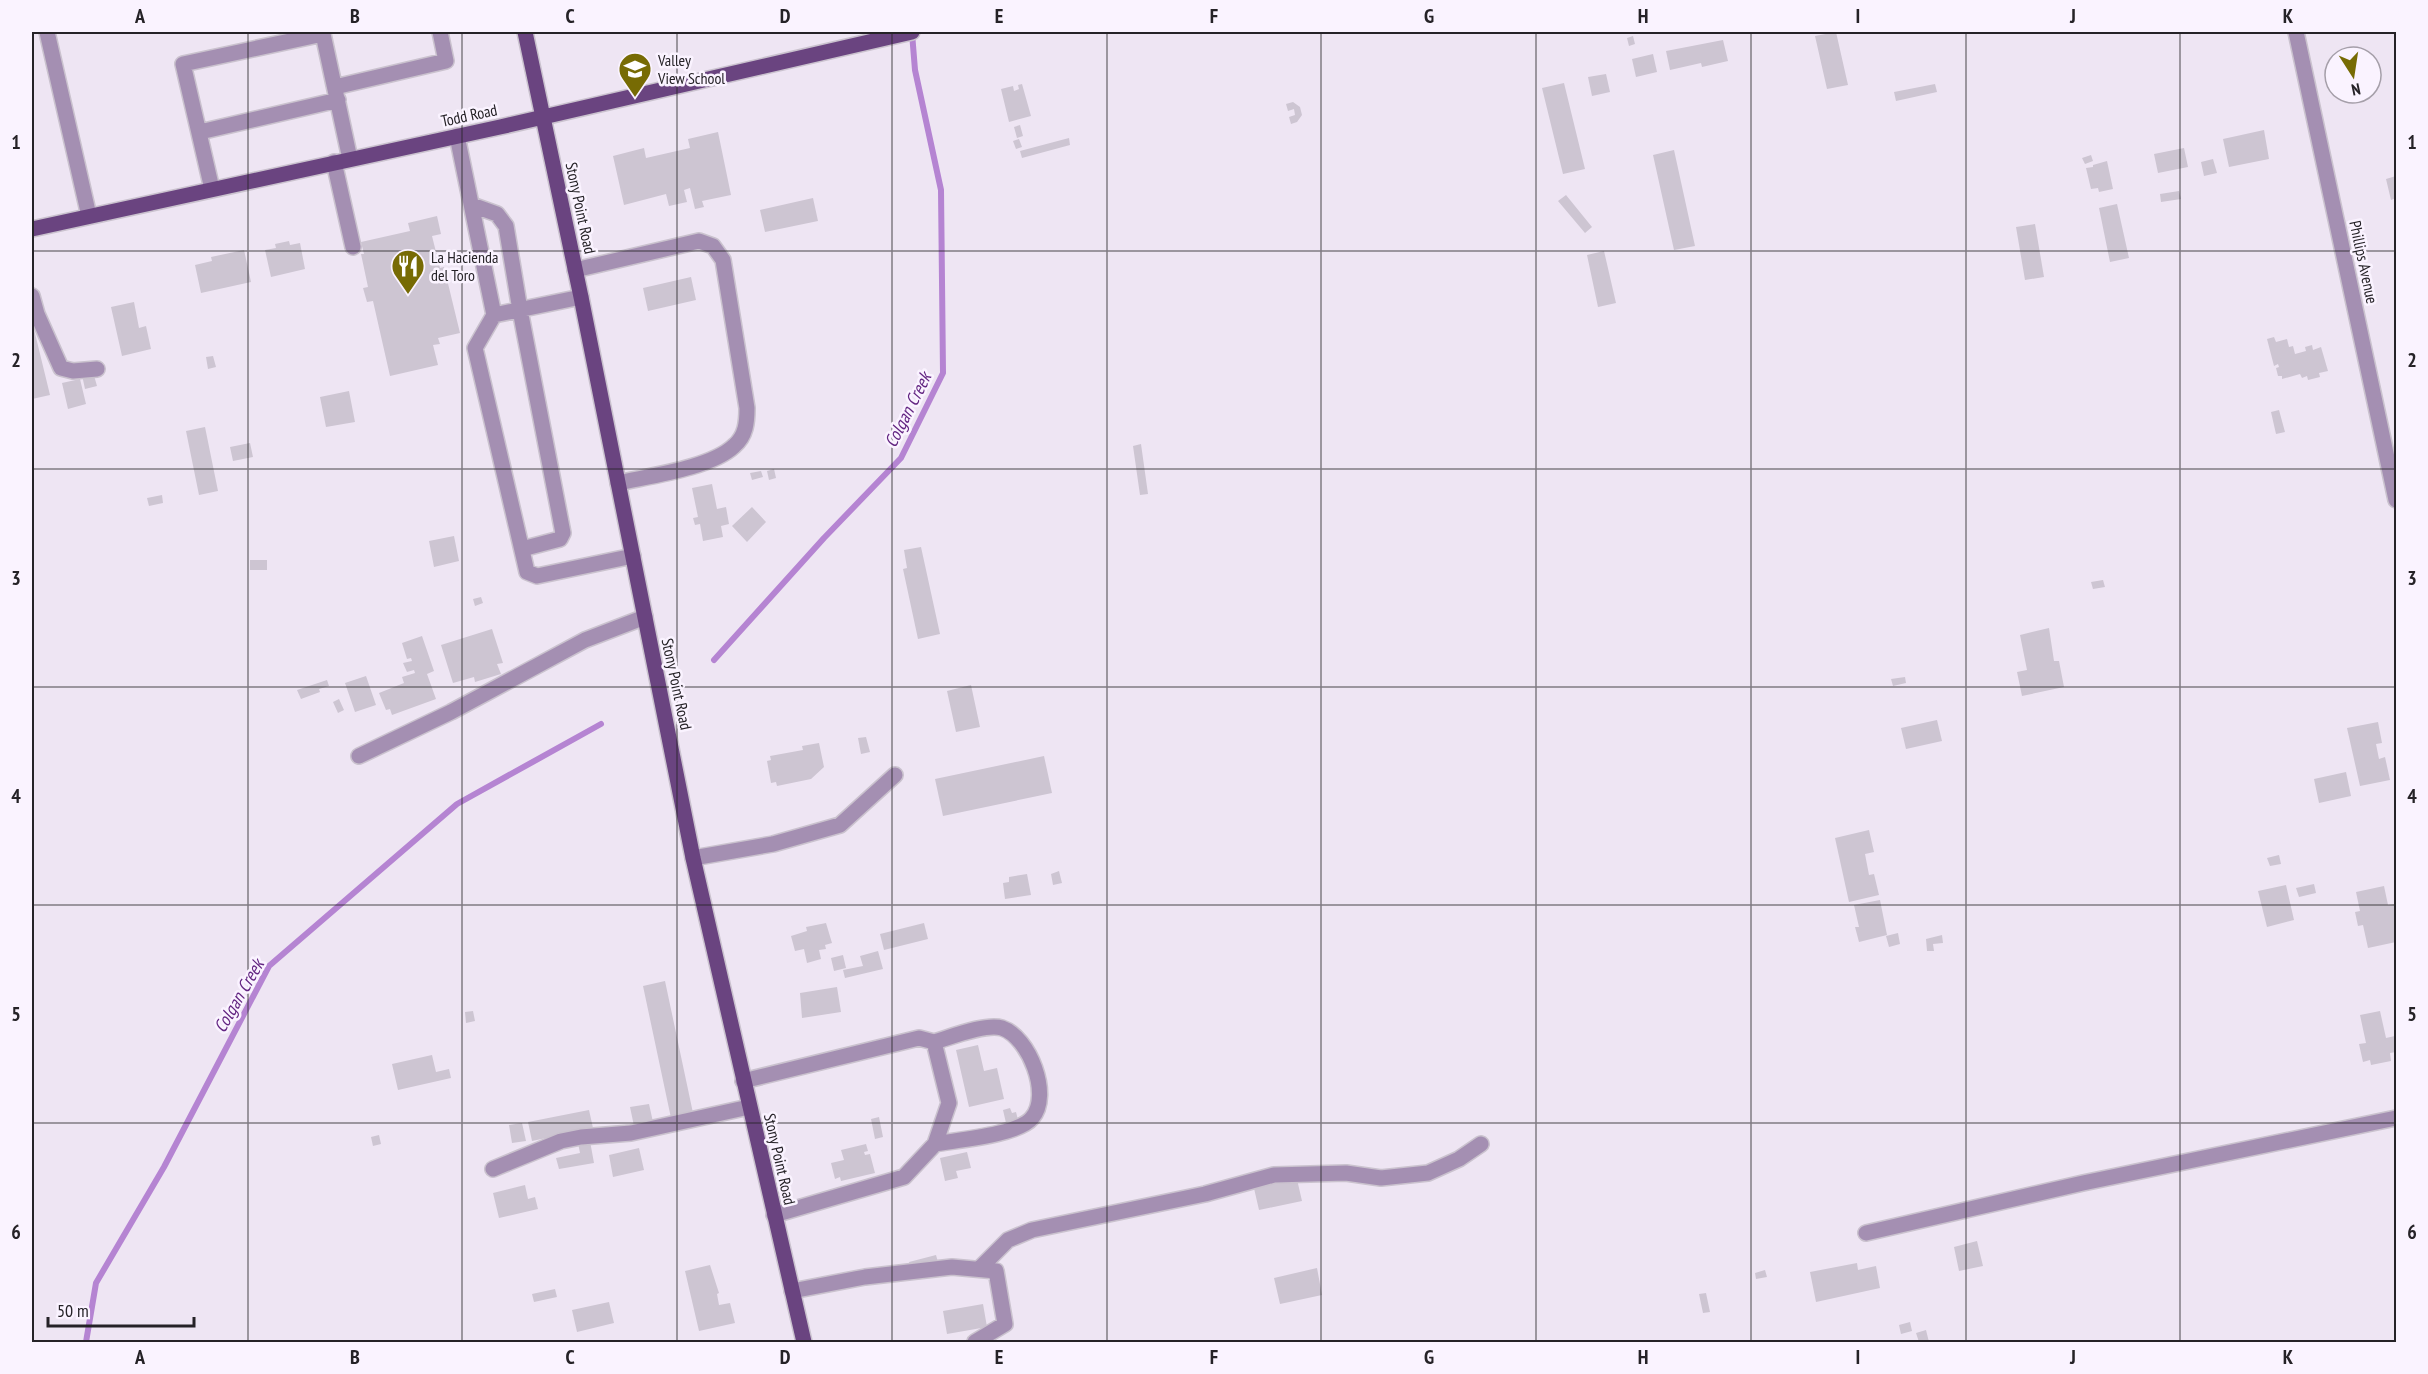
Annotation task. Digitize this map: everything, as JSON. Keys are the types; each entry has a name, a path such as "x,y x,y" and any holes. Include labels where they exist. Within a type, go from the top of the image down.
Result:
{"main road":[{"name":"Stony Point Road","path":"525,32 581,297 693,858 804,1342"},
{"name":"Todd Road","path":"32,228 543,117 912,32"}],"street":[{"path":"47,32 89,216"},
{"path":"200,132 446,61 440,32"},
{"name":"Phillips Avenue","path":"2296,32 2397,500"},
{"path":"212,189 183,64 329,33 336,94 350,159"},
{"path":"457,136 494,315 475,348 527,572 537,576 633,556"},
{"path":"334,162 353,247"},
{"path":"472,205 497,214 506,226 563,533 560,539 522,549"},
{"path":"575,270 699,241 713,246 723,260 747,408 747,428 735,446 710,461 618,483"},
{"path":"32,296 37,314 61,368 73,371 97,369"},
{"path":"494,315 581,297"},
{"path":"359,756 451,712 585,640 645,617"},
{"path":"693,858 773,844 840,825 895,775"},
{"path":"743,1081 919,1038 934,1041 980,1028 1002,1028 1016,1039 1032,1058 1040,1085 1038,1107 1031,1120 994,1135 935,1144"},
{"path":"774,1215 904,1177 935,1144 949,1103 934,1041"},
{"path":"492,1169 561,1141 631,1133 749,1107"},
{"path":"1866,1233 2083,1183 2397,1118"},
{"path":"979,1269 1008,1240 1032,1230 1205,1194 1274,1175 1346,1173 1381,1178 1428,1173 1459,1159 1481,1144"},
{"path":"792,1291 865,1277 952,1267 996,1271 1005,1324 975,1342"}],"building":[{"path":"1836,32 1848,85 1827,89 1815,36"},
{"path":"1633,36 1635,44 1629,46 1627,38"},
{"path":"1723,40 1728,61 1702,67 1701,63 1670,70 1666,51"},
{"path":"1653,54 1657,72 1636,77 1632,59"},
{"path":"1606,74 1610,92 1592,96 1588,77"},
{"path":"1564,83 1585,169 1563,174 1542,88"},
{"path":"1022,84 1031,116 1009,122 1001,89 1013,86 1014,91 1019,89 1018,85"},
{"path":"1935,84 1937,92 1896,101 1894,92"},
{"path":"1293,102 1300,107 1302,115 1297,122 1291,124 1289,117 1295,115 1294,109 1288,111 1286,104"},
{"path":"1020,125 1023,136 1017,138 1014,127"},
{"path":"2264,130 2269,159 2229,167 2223,139"},
{"path":"718,132 731,195 702,201 704,207 695,209 690,188 684,190 687,202 669,206 666,194 624,205 613,156 644,148 646,158 690,148 688,139"},
{"path":"1069,138 1070,145 1022,158 1020,151"},
{"path":"1019,139 1022,147 1016,149 1013,141"},
{"path":"2184,148 2188,167 2158,173 2154,154"},
{"path":"1674,150 1695,246 1674,250 1653,155"},
{"path":"2091,155 2093,161 2085,164 2082,158"},
{"path":"2213,159 2217,173 2204,176 2201,162"},
{"path":"2107,161 2113,189 2099,192 2098,188 2091,189 2086,168"},
{"path":"2396,176 2396,198 2391,200 2386,179"},
{"path":"2179,191 2181,199 2161,202 2160,194"},
{"path":"1566,195 1592,227 1585,233 1558,201"},
{"path":"813,198 818,221 765,232 760,210"},
{"path":"2117,204 2129,258 2110,262 2099,208"},
{"name":"La Hacienda del Toro","path":"437,216 441,234 432,236 440,268 444,267 460,333 438,338 440,344 433,345 438,365 390,376 373,301 367,302 363,288 368,287 361,254 364,254 361,242 410,231 408,223"},
{"path":"2035,224 2044,277 2025,280 2016,227"},
{"path":"289,241 290,245 300,243 305,269 271,277 265,250 276,248 275,244"},
{"path":"244,250 251,282 201,293 195,265 212,261 211,257"},
{"path":"1604,251 1616,303 1598,307 1587,255"},
{"path":"691,277 696,300 648,311 643,288"},
{"path":"134,302 139,328 146,326 151,349 122,356 111,307"},
{"path":"32,321 50,395 32,399"},
{"path":"2274,337 2276,342 2287,339 2289,347 2293,346 2295,354 2306,351 2305,347 2312,345 2313,350 2321,347 2328,371 2319,373 2320,377 2308,380 2307,376 2302,378 2300,374 2282,379 2282,376 2278,376 2276,368 2279,367 2278,364 2274,366 2267,339"},
{"path":"213,356 216,367 208,369 206,357"},
{"path":"93,372 97,386 85,389 82,375"},
{"path":"80,379 86,404 68,409 62,383"},
{"path":"349,391 355,422 326,427 320,397"},
{"path":"2279,410 2285,432 2276,434 2271,412"},
{"path":"205,427 218,491 199,495 186,431"},
{"path":"250,443 253,457 233,461 230,447"},
{"path":"1141,444 1148,494 1140,495 1133,446"},
{"path":"774,469 776,478 769,480 767,471"},
{"path":"761,471 763,477 752,480 750,473"},
{"path":"712,484 717,509 726,507 729,524 721,526 723,537 703,541 700,524 695,525 693,518 698,517 692,488"},
{"path":"162,495 163,503 149,506 147,498"},
{"path":"752,507 766,522 747,542 732,526"},
{"path":"454,536 459,561 434,567 429,541"},
{"path":"921,547 940,634 918,639 903,569 907,568 904,550"},
{"path":"250,560 267,560 267,570 250,570"},
{"path":"2103,580 2105,587 2093,589 2091,582"},
{"path":"481,597 483,603 475,606 473,599"},
{"path":"2049,628 2054,661 2059,661 2064,687 2022,696 2017,672 2027,670 2020,635"},
{"path":"492,629 503,663 497,664 501,674 475,682 474,677 453,683 441,645"},
{"path":"422,636 434,671 427,674 436,699 392,715 390,709 386,710 379,693 404,683 402,677 415,673 414,670 407,672 403,663 412,661 411,658 407,659 402,643"},
{"path":"366,676 376,705 355,712 345,683"},
{"path":"1905,677 1906,683 1893,686 1891,679"},
{"path":"327,680 329,686 301,699 297,690"},
{"path":"971,685 980,727 956,732 947,691"},
{"path":"339,699 344,710 338,713 333,702"},
{"path":"1937,720 1942,741 1906,749 1901,728"},
{"path":"2378,722 2382,743 2376,744 2379,759 2385,757 2390,780 2360,786 2347,728"},
{"path":"866,737 870,752 861,754 858,738"},
{"path":"819,743 824,767 811,779 777,786 776,782 771,783 767,761 771,760 770,756 803,750 802,746"},
{"path":"1044,756 1052,793 943,816 935,779"},
{"path":"2346,772 2351,796 2319,803 2314,779"},
{"path":"1869,830 1874,852 1865,854 1869,875 1874,874 1879,895 1849,902 1835,838"},
{"path":"2279,855 2281,864 2270,866 2267,858"},
{"path":"1059,871 1062,883 1053,885 1051,874"},
{"path":"1027,874 1031,895 1005,899 1003,883 1009,882 1009,877"},
{"path":"2314,884 2316,893 2299,897 2296,888"},
{"path":"2286,885 2294,920 2267,927 2258,891"},
{"path":"2384,886 2388,905 2395,904 2396,942 2368,948 2363,925 2358,926 2355,912 2360,911 2356,892"},
{"path":"1880,900 1887,935 1859,942 1855,927 1859,927 1854,905"},
{"path":"826,923 832,943 825,945 826,949 819,950 821,959 807,963 804,949 795,951 791,936 807,931 806,927"},
{"path":"924,923 928,939 884,950 880,934"},
{"path":"1898,933 1900,944 1889,947 1886,936"},
{"path":"1942,935 1943,943 1933,944 1934,951 1927,951 1926,939"},
{"path":"878,951 883,969 845,978 843,970 863,966 860,956"},
{"path":"843,955 846,968 834,971 831,958"},
{"path":"665,981 693,1113 671,1118 643,986"},
{"path":"837,987 841,1012 802,1018 800,993"},
{"path":"473,1011 475,1021 466,1023 465,1012"},
{"path":"2380,1011 2386,1038 2395,1036 2396,1052 2390,1053 2391,1061 2371,1065 2370,1060 2363,1062 2359,1044 2366,1043 2360,1015"},
{"path":"978,1045 984,1071 997,1068 1004,1099 969,1107 956,1050"},
{"path":"432,1055 436,1072 449,1069 451,1078 398,1090 392,1064"},
{"path":"649,1104 653,1122 634,1126 630,1107"},
{"path":"1010,1108 1012,1113 1016,1112 1018,1120 1006,1123 1003,1110"},
{"path":"589,1110 593,1128 532,1141 528,1122"},
{"path":"879,1117 883,1137 875,1139 871,1119"},
{"path":"522,1123 526,1141 512,1143 509,1125"},
{"path":"379,1135 381,1144 373,1146 371,1137"},
{"path":"590,1141 594,1163 559,1169 556,1158 580,1153 578,1143"},
{"path":"866,1144 868,1151 864,1152 865,1155 870,1154 875,1173 841,1181 840,1177 835,1179 831,1163 844,1160 841,1150"},
{"path":"639,1148 644,1170 613,1177 609,1155"},
{"path":"967,1152 971,1168 956,1171 958,1178 945,1181 940,1158"},
{"path":"1296,1175 1302,1201 1259,1210 1253,1184"},
{"path":"525,1185 528,1199 535,1197 538,1209 499,1218 493,1193"},
{"path":"1977,1241 1983,1266 1959,1271 1954,1247"},
{"path":"936,1255 938,1262 910,1269 909,1262"},
{"path":"1857,1263 1858,1270 1876,1266 1880,1288 1816,1302 1810,1272"},
{"path":"710,1265 719,1293 717,1294 719,1305 730,1303 735,1323 699,1331 685,1271"},
{"path":"1317,1268 1322,1295 1280,1304 1274,1278"},
{"path":"1765,1270 1767,1277 1756,1279 1755,1273"},
{"path":"555,1289 557,1297 534,1302 532,1294"},
{"path":"1706,1293 1710,1312 1703,1313 1699,1294"},
{"path":"609,1302 614,1323 577,1332 572,1310"},
{"path":"983,1304 987,1327 947,1334 943,1311"},
{"path":"1910,1322 1912,1331 1901,1334 1899,1325"},
{"path":"1926,1330 1929,1342 1919,1342 1916,1333"}],"waterway":[{"name":"Colgan Creek","path":"714,660 824,538 901,458 943,373 941,190 915,70 912,33"},
{"name":"Colgan Creek","path":"86,1342 96,1283 164,1167 269,966 457,804 601,724"}],"place":[{"name":"Valley View School","path":"635,98"},
{"name":"La Hacienda del Toro","path":"408,295"}]}
